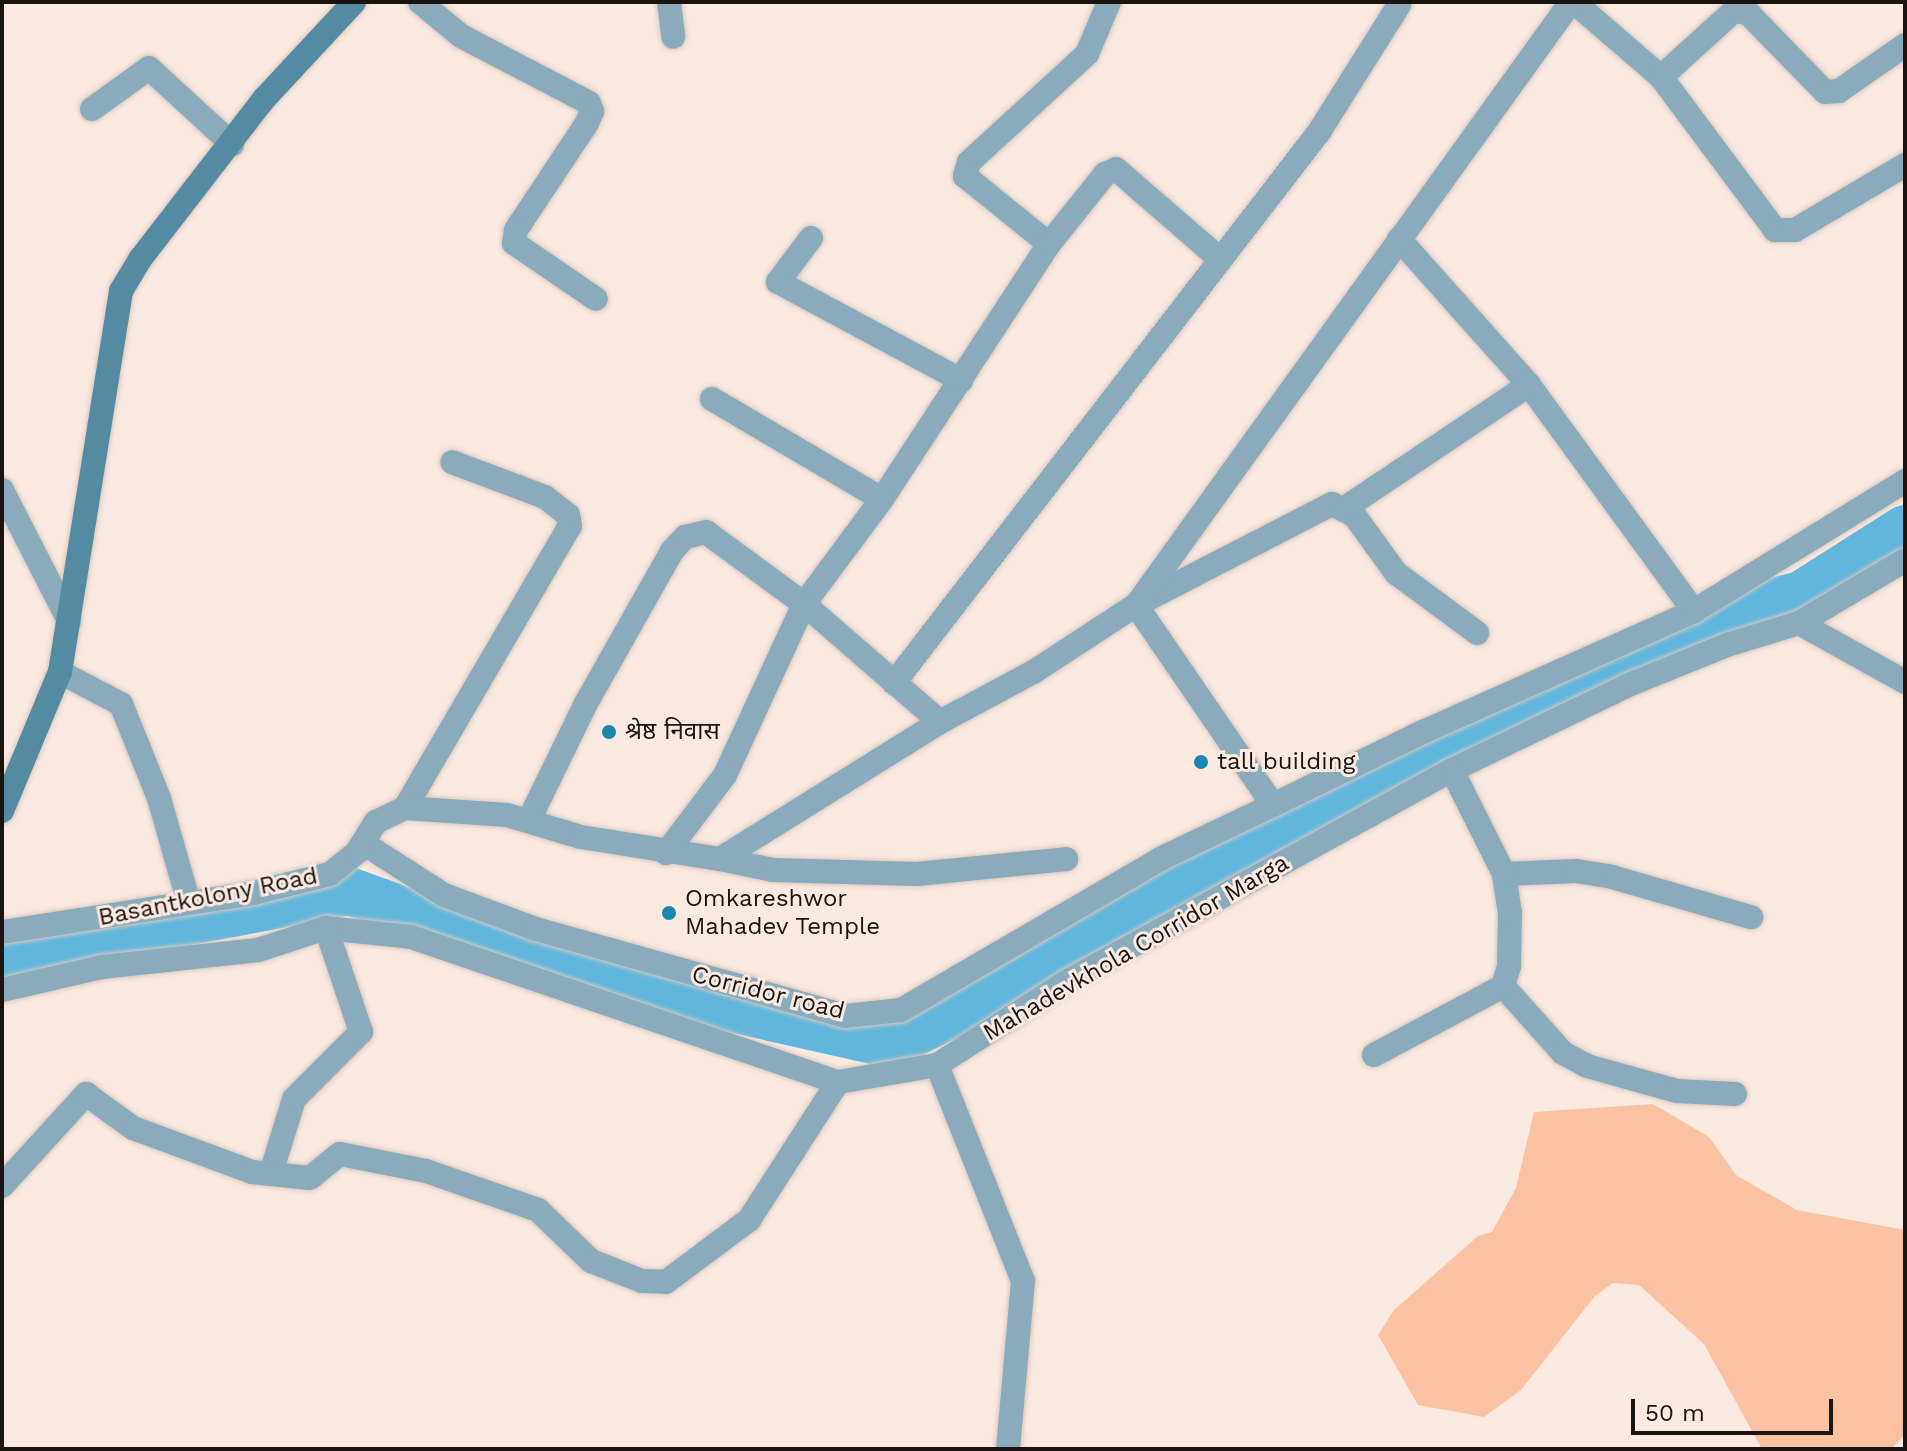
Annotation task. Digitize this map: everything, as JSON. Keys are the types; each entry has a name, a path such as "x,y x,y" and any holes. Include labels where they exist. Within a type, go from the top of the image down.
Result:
{"street":[{"path":"2,811 60,672 121,291 141,258 264,99 354,2"},
{"path":"420,2 461,36 589,103 592,111 587,123 516,230 514,243 520,252 596,299"},
{"path":"669,2 673,37"},
{"path":"1049,244 965,176 969,162 1087,54 1109,2"},
{"path":"1136,605 1572,2 1661,77 1775,230 1795,230 1905,165"},
{"path":"894,683 1319,132 1398,3"},
{"path":"1661,77 1735,10 1749,14 1825,92 1839,91 1905,45"},
{"path":"92,109 149,68 232,144"},
{"path":"666,853 725,775 804,604 882,499 1049,244 1105,174 1116,169 1220,259"},
{"path":"811,238 778,282 961,380"},
{"path":"1399,239 1529,385 1694,611"},
{"path":"1345,508 1529,385"},
{"path":"712,399 882,499"},
{"path":"452,462 545,497 568,515 570,526 405,808 529,820 581,837 773,870 917,874 1066,859"},
{"name":"Corridor road","path":"363,843 444,895 536,929 845,1016 901,1010 1160,859 1637,633 1694,611 1905,481"},
{"path":"2,490 69,621"},
{"path":"720,859 940,722 1035,671 1136,605 1332,504 1345,508 1396,573 1477,633"},
{"path":"529,820 585,705 672,551 685,537 706,532 804,604 940,722"},
{"name":"Mahadevkhola Corridor Marga","path":"2,990 102,967 258,950 326,928 411,937 838,1082 937,1065 1068,981 1452,770 1631,684 1727,645 1799,623 1905,560"},
{"path":"1136,605 1273,805"},
{"path":"1799,623 1905,682"},
{"path":"60,672 121,704 159,798 189,903"},
{"path":"1374,1055 1503,986 1509,966 1510,913 1504,874 1452,770"},
{"name":"Basantkolony Road","path":"2,932 189,903 330,874 363,843 376,822 405,808"},
{"path":"1504,874 1576,871 1612,877 1751,917"},
{"path":"271,1173 294,1099 361,1032 326,928"},
{"path":"1503,986 1563,1053 1587,1066 1677,1091 1735,1094"},
{"path":"937,1065 1023,1281 1008,1449"},
{"path":"2,1186 86,1094 133,1128 252,1172 310,1178 340,1154 426,1171 538,1210 591,1261 642,1281 666,1282 749,1220 838,1082"}],"shaded area":[{"path":"1653,1104 1709,1137 1736,1175 1797,1210 1905,1230 1905,1434 1892,1449 1762,1449 1704,1344 1639,1285 1613,1283 1595,1296 1521,1390 1484,1417 1418,1405 1378,1335 1394,1310 1478,1236 1492,1232 1516,1188 1534,1112"}],"waterway":[{"path":"2,956 349,891 514,950 699,1001 891,1044 1058,961 1143,901 1294,820 1745,609 1801,595 1905,529"}],"place":[{"name":"श्रेष्ठ निवास","path":"609,732"},
{"name":"tall building","path":"1201,762"},
{"name":"Omkareshwor Mahadev Temple","path":"669,913"}]}
